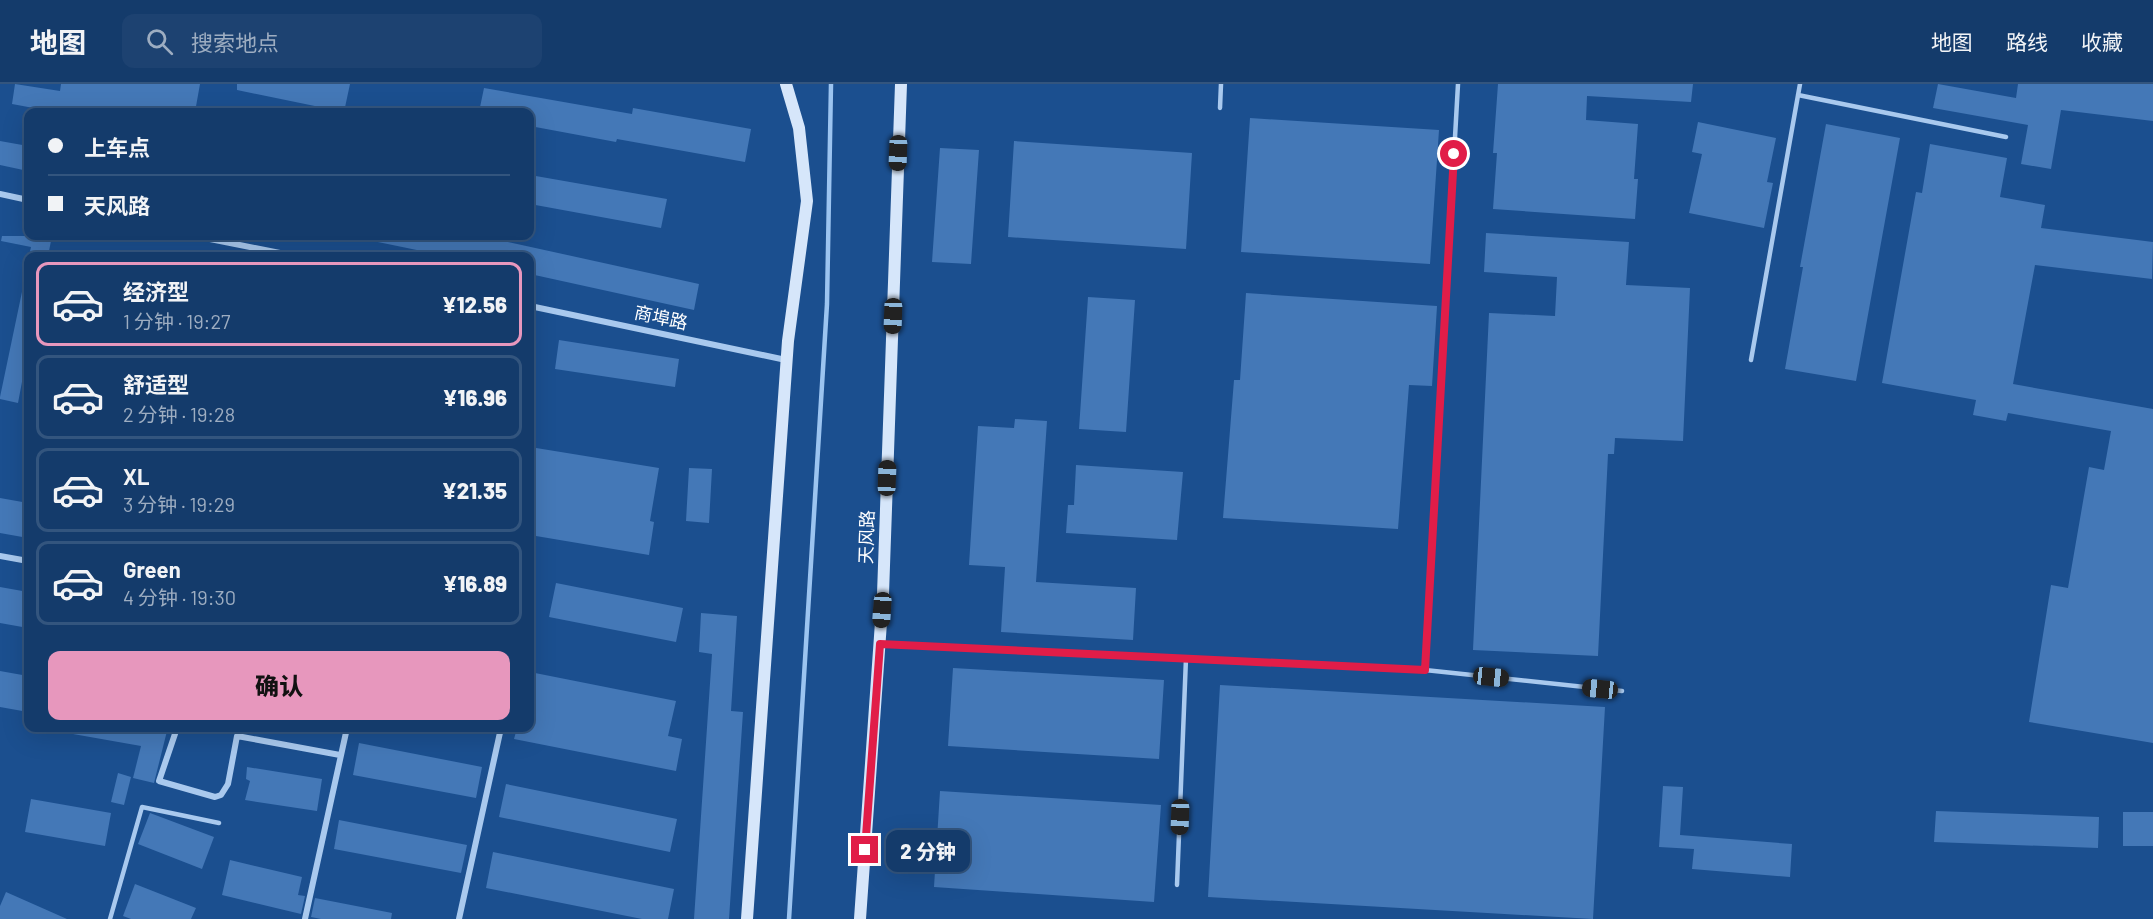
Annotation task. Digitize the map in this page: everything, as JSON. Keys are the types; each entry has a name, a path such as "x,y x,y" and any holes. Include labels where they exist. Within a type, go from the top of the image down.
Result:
{"main road":[{"path":"747,919 786,360 807,201 799,128 786,84"},
{"name":"天风路","path":"860,919 880,644 901,84"}],"street":[{"path":"0,194 24,199"},
{"path":"215,240 275,252"},
{"name":"商埠路","path":"534,307 786,360"},
{"path":"0,556 24,560"},
{"path":"176,732 159,781 215,797 221,795 228,784 237,736 340,755"},
{"path":"306,919 346,732"},
{"path":"459,919 500,732"}],"lane":[{"path":"1220,108 1221,84"},
{"path":"1425,670 1458,84"},
{"path":"1752,360 1800,84"},
{"path":"1798,95 2006,137"},
{"path":"880,644 1425,670 1622,691"},
{"path":"1177,885 1186,658"},
{"path":"110,919 142,807 219,823"}],"building":[{"path":"15,84 60,91 61,84 200,84 196,108 34,108 12,104"},
{"path":"237,84 350,84 345,108 325,108 237,90"},
{"path":"1498,84 1693,84 1691,102 1587,96 1586,120 1638,124 1634,179 1638,179 1635,219 1493,209 1497,153 1493,153"},
{"path":"1938,84 2016,98 2018,84 2153,84 2153,121 2061,110 2051,169 2021,164 2028,125 1933,108"},
{"path":"484,88 632,114 633,108 751,129 745,162 534,127 534,108 480,108"},
{"path":"1250,118 1439,130 1430,264 1241,252"},
{"path":"1698,122 1776,138 1767,182 1773,183 1764,228 1689,213 1702,154 1692,152"},
{"path":"1826,124 1900,138 1856,381 1785,369 1803,267 1800,267"},
{"path":"0,141 24,145 24,170 0,165"},
{"path":"1014,141 1192,153 1186,249 1008,237"},
{"path":"1930,144 2007,158 2000,197 2045,205 2041,228 2153,242 2152,279 2035,265 2013,384 2153,409 2153,743 2029,722 2051,585 2068,588 2089,467 2104,470 2111,431 2008,413 2006,421 1973,415 1976,400 1882,383 1916,192 1922,193"},
{"path":"940,148 979,150 971,264 932,262"},
{"path":"534,176 667,199 661,228 534,205"},
{"path":"1486,233 1629,242 1626,285 1690,288 1683,441 1615,438 1614,454 1608,454 1598,656 1473,650 1489,313 1555,316 1557,277 1484,272"},
{"path":"2,236 24,236 24,240 51,240 49,252 30,252 31,247 1,241"},
{"path":"499,240 699,284 694,310 534,275 534,252 427,252 373,241"},
{"path":"24,287 24,371 18,403 0,399"},
{"path":"1246,293 1437,306 1432,386 1409,385 1398,529 1223,518 1234,380 1240,380"},
{"path":"1088,297 1135,300 1126,432 1079,429"},
{"path":"559,340 679,359 675,387 555,369"},
{"path":"1015,419 1047,421 1036,582 1136,588 1133,640 1001,632 1005,567 969,565 978,426 1014,428"},
{"path":"534,448 659,468 650,521 654,522 649,555 534,536"},
{"path":"1076,465 1183,472 1177,540 1066,533 1068,505 1074,505"},
{"path":"689,468 712,469 709,523 686,521"},
{"path":"0,498 24,502 24,537 0,533"},
{"path":"556,583 683,608 676,642 549,617"},
{"path":"0,587 24,591 24,627 0,623"},
{"path":"701,613 737,616 731,711 743,712 729,919 694,919 712,654 699,652"},
{"path":"953,668 1164,680 1159,759 948,746"},
{"path":"0,671 24,675 24,711 0,707"},
{"path":"534,673 676,701 668,736 682,739 676,771 514,739 516,732 534,732"},
{"path":"1220,685 1605,707 1593,919 1208,897"},
{"path":"73,732 167,732 154,783 133,778 141,746 73,734"},
{"path":"359,743 482,767 476,798 353,775"},
{"path":"247,767 322,779 317,811 245,800 250,781 246,779"},
{"path":"118,773 131,777 124,805 111,802"},
{"path":"506,784 677,819 670,852 499,817"},
{"path":"1663,786 1683,787 1680,835 1792,844 1790,877 1692,869 1694,849 1659,847"},
{"path":"940,791 1161,805 1154,902 934,887"},
{"path":"31,799 111,813 105,846 25,832"},
{"path":"1936,811 2099,817 2098,848 1934,842"},
{"path":"2123,812 2153,812 2153,846 2123,846"},
{"path":"150,813 214,837 202,869 138,844"},
{"path":"339,820 467,845 461,873 334,849"},
{"path":"493,852 674,889 668,919 642,919 486,888"},
{"path":"230,860 302,877 298,895 305,896 301,914 222,895"},
{"path":"135,884 196,908 191,919 131,919 123,916"},
{"path":"6,892 67,919 0,919 0,906"},
{"path":"315,898 392,913 391,919 311,917"}],"waterway":[{"path":"789,919 827,304 831,84"}],"route":[{"path":"865,850 880,644 1425,670 1454,154"}]}
